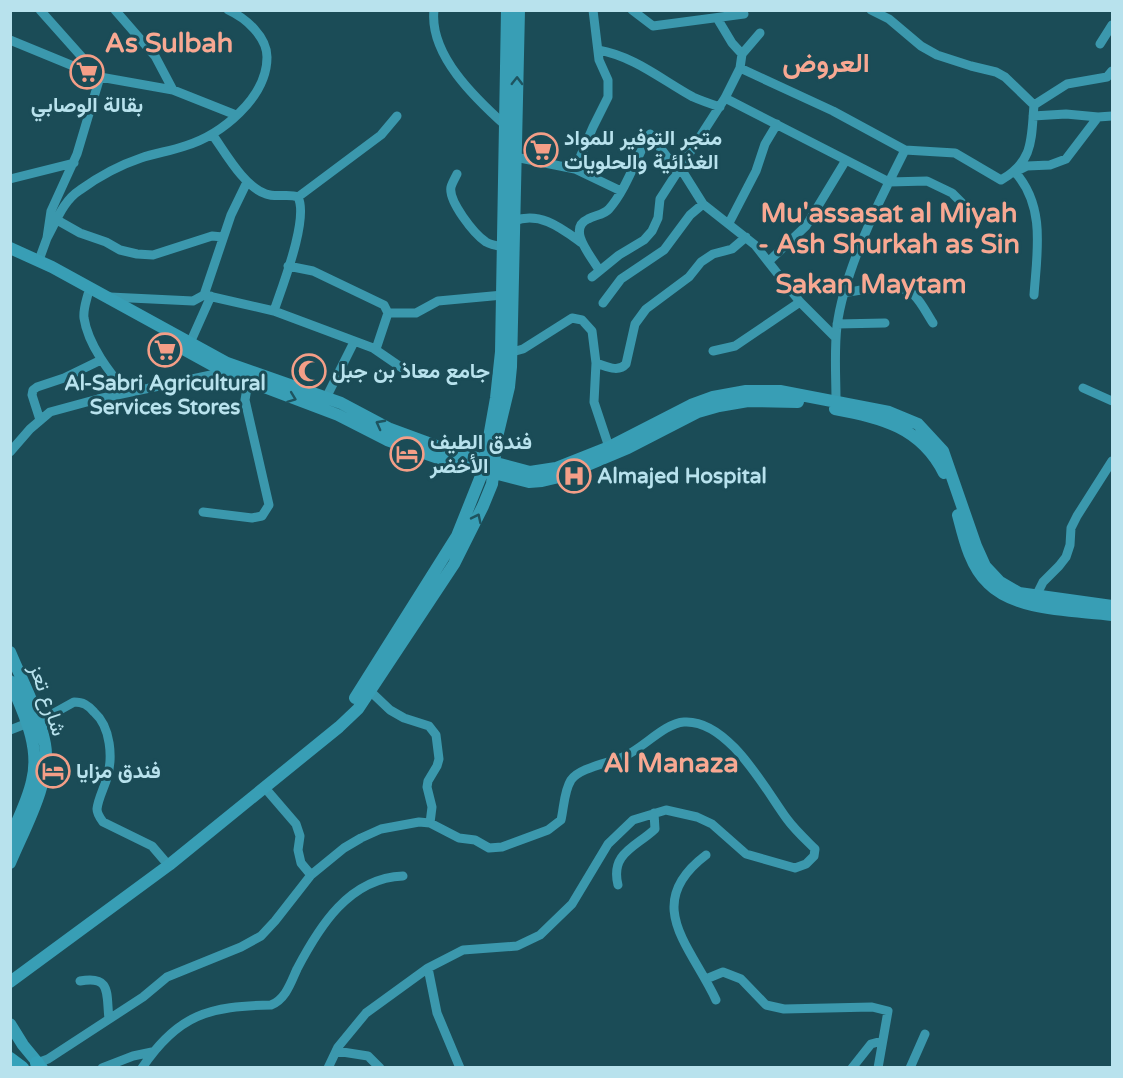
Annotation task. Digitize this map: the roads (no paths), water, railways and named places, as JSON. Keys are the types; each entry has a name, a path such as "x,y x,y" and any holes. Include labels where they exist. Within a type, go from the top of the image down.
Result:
{"highway":[{"path":"10,1059 22,1068"}],"main road":[{"path":"506,366 512,352 515,157 509,119 507,10"},
{"path":"10,975 164,860 324,731 352,703 454,564 483,506 506,366 503,295 504,247 509,119 519,10"},
{"path":"10,249 39,260 249,376 387,440 444,460 530,472 542,471 609,447 691,405 713,397 746,391 780,392 889,412 918,424 943,452 985,566 1000,582 1019,593 1089,607 1113,615"},
{"path":"39,260 51,273 225,372 249,376 341,403 390,429 529,482 559,477 628,448 698,412 738,403 782,400 810,403 859,414 906,429 925,445 937,460 948,483 965,543 987,582 1004,596 1018,603 1113,606"},
{"path":"10,982 169,865 339,727 358,709 408,625"},
{"name":"شارع تعز","path":"10,652 33,723 34,748 33,780 10,838"},
{"name":"شارع تعز","path":"10,681 45,745 45,767 33,809 10,863"},
{"path":"10,1024 39,1066"}],"street":[{"path":"115,10 155,57 173,90"},
{"path":"39,260 47,238 68,200 79,190 120,166 187,146 212,134 236,115 258,90 266,70 267,54 262,39 237,14 228,10"},
{"path":"434,10 433,19 439,43 452,68 473,96 509,119"},
{"path":"575,169 608,97 608,80 599,60 593,10"},
{"path":"632,10 653,26 744,14"},
{"path":"871,10 889,19 921,46 937,55 996,72 1005,77 1034,105"},
{"path":"45,12 100,77"},
{"path":"717,18 732,44 742,54"},
{"path":"1100,44 1113,25"},
{"path":"641,151 608,211 582,222 579,236 596,273 644,240 652,231 658,218 660,199 720,107 740,68 742,54 760,33"},
{"path":"10,40 100,77 173,90 236,115"},
{"path":"598,50 612,52 623,57 652,71 695,98 720,107"},
{"path":"740,68 833,111 905,150 955,153 1001,180 1027,166 1050,165 1066,159 1098,117"},
{"path":"1034,105 1066,84 1107,77 1113,71"},
{"path":"47,238 51,211 74,163 100,77"},
{"path":"725,98 889,182 927,182 952,193 974,215"},
{"path":"1015,172 1029,153 1034,105"},
{"path":"1033,116 1066,114 1113,116"},
{"path":"298,197 381,135 397,116"},
{"path":"729,223 756,171 765,144 777,124"},
{"path":"212,134 247,182 258,192 281,197 293,195 301,201 300,230 274,311"},
{"path":"650,134 673,165 681,169 704,204 746,237 769,261 800,302 836,338"},
{"path":"836,401 837,324 844,293 864,238 905,150"},
{"path":"515,157 575,169 621,191"},
{"path":"769,261 806,226 846,160"},
{"path":"10,179 74,163"},
{"path":"1015,172 1024,182 1034,204 1038,229 1034,295"},
{"path":"457,174 451,186 454,203 483,239 488,243 504,247"},
{"path":"190,343 207,296 223,237 247,182"},
{"path":"603,303 621,279 664,250 690,215 704,204"},
{"path":"514,221 525,217 537,217 561,228 585,245"},
{"path":"57,220 80,233 106,242 120,250 137,254 153,255 212,236 223,237"},
{"path":"596,363 614,369 623,368 626,364 635,324 646,309 689,277 701,262 713,254 732,249 746,237"},
{"path":"288,266 313,272 384,304 388,314 377,346 373,348"},
{"path":"844,293 886,287 909,291 918,299 933,323"},
{"path":"88,294 84,318 101,360 127,393"},
{"path":"388,314 416,313 438,301 503,295"},
{"path":"108,297 193,301 207,296 274,311 373,348 405,370"},
{"path":"713,351 735,346 800,302"},
{"path":"512,352 523,349 572,318 582,320 592,331 596,363 594,402 609,447"},
{"path":"837,324 885,323"},
{"path":"326,398 354,342"},
{"path":"40,420 32,395 33,390 101,360"},
{"path":"10,452 30,429 50,412 225,372"},
{"path":"203,512 252,519 262,516 268,505 245,400 249,376"},
{"path":"1083,388 1113,401"},
{"path":"1036,596 1043,582 1066,557 1070,545 1071,528 1095,486 1113,461"},
{"path":"370,691 390,710 404,718 429,726 436,735 439,759 427,787 432,807 430,823"},
{"path":"10,730 33,723 74,702 88,705 99,715 106,730 111,757 108,777 97,812 99,817 103,822 152,846 164,860"},
{"path":"39,1066 143,997 167,977 241,947 261,936 311,875 344,848 381,829 430,823 459,838 475,840 489,848 502,847 527,839 548,830 561,820 572,778 582,771 614,762 634,752 665,730 685,722 711,728 743,755 789,821 815,849 814,856 806,864 795,868 746,854 712,824 697,817 666,810 633,820 608,844 572,904 540,935 517,946 463,950 428,968 366,1013 336,1051 328,1068"},
{"path":"265,788 296,824 300,836 298,850 301,863 311,875"},
{"path":"618,885 615,872 620,859 637,842 655,829 654,813"},
{"path":"706,855 693,865 678,885 673,909 681,939 716,1000"},
{"path":"142,1068 152,1052 163,1041 184,1024 202,1014 221,1008 272,1005 278,1002 286,992 318,931 339,906 361,888 377,881 403,876"},
{"path":"428,968 437,1013 460,1068"},
{"path":"706,979 723,972 741,979 766,1005 784,1009 872,1008 888,1011 878,1068"},
{"path":"80,981 93,979 104,984 109,1019"},
{"path":"910,1068 925,1034"},
{"path":"852,1068 871,1044 882,1041"},
{"path":"336,1051 368,1056 380,1068"},
{"path":"102,1068 133,1056 152,1052"}],"place":[{"name":"بقالة الوصابي","path":"87,72"},
{"name":"متجر التوفير للمواد الغذائية والحلويات","path":"541,150"},
{"name":"Al-Sabri Agricultural Services Stores","path":"165,350"},
{"name":"جامع معاذ بن جبل","path":"309,371"},
{"name":"فندق الطيف الأخضر","path":"407,454"},
{"name":"Almajed Hospital","path":"574,476"},
{"name":"فندق مزايا","path":"53,771"}],"district":[{"name":"As Sulbah","path":"169,43"},
{"name":"العروض","path":"826,63"},
{"name":"Mu'assasat al Miyah - Ash Shurkah as Sin","path":"889,228"},
{"name":"Sakan Maytam","path":"871,284"},
{"name":"Al Manaza","path":"671,763"}]}
